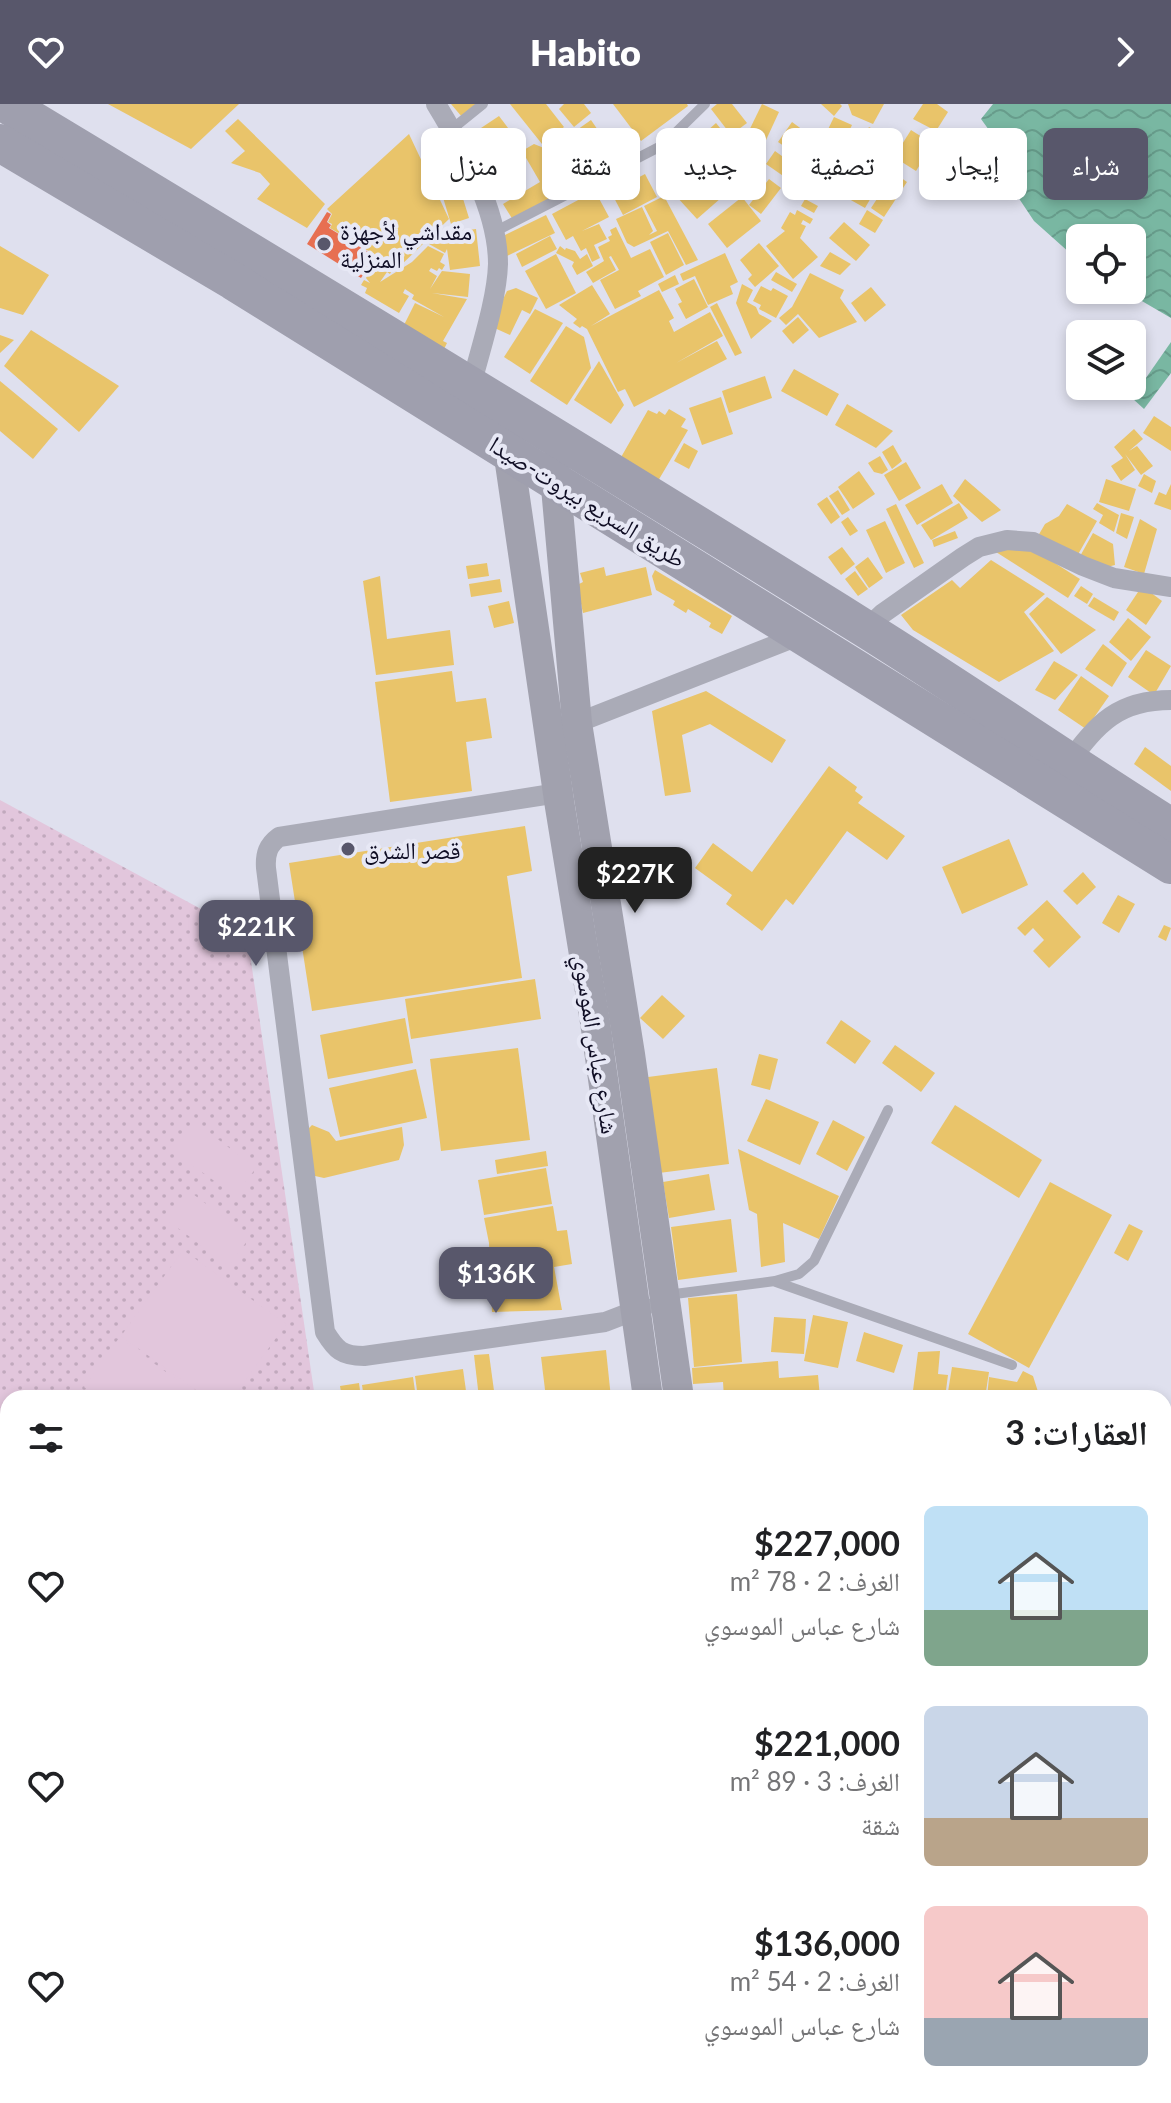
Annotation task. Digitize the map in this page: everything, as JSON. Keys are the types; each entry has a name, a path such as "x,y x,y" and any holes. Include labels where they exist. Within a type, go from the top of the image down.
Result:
{"highway":[{"name":"طريق السريع بيروت-صيدا","path":"13,131 471,386 866,629 1068,763 1171,827"},
{"name":"طريق السريع بيروت-صيدا","path":"13,131 233,281 1171,865"}],"street":[{"path":"436,104 451,128"},
{"path":"471,386 498,267 496,231 484,200"},
{"name":"شارع عباس الموسوي","path":"503,406 647,1390"},
{"name":"شارع عباس الموسوي","path":"551,436 577,723 678,1390"},
{"path":"866,629 882,614 963,557 979,547 1007,540 1033,542 1114,578 1171,587"},
{"path":"577,723 801,635"},
{"path":"1068,763 1091,734 1124,707 1147,700 1171,700"},
{"path":"558,793 279,837 267,850 268,883 325,1332 335,1348 345,1356 364,1356 605,1322 637,1311 665,1296"}],"lane":[{"path":"453,128 483,104"},
{"path":"496,231 663,145 705,104"},
{"path":"665,1296 775,1281 799,1274 814,1261 888,1110"},
{"path":"775,1281 1012,1365"}],"shaded area":[{"path":"0,800 247,934 314,1390 0,1390"},
{"path":"195,1122 256,1168 235,1196 173,1151"},
{"path":"189,1191 250,1237 229,1266 167,1220"},
{"path":"183,1250 286,1324 239,1390 196,1390 121,1336"},
{"path":"119,1338 191,1390 88,1390 84,1387"}],"water":[{"path":"993,104 1171,104 1171,318 1146,303 1146,224 1066,224 1066,250 1034,221 1020,200 1027,200 1027,128 987,128 981,119"},
{"path":"1171,342 1171,373 1144,409 1134,400 1146,400 1146,378"}],"building: سكن":[{"path":"108,104 239,104 191,149"},
{"path":"451,104 478,104 462,117"},
{"path":"510,104 546,104 564,127 542,128 542,144"},
{"path":"564,104 584,104 591,113 574,127 559,109"},
{"path":"613,104 688,106 641,141 640,128 631,128"},
{"path":"717,104 732,104 747,123 740,128 726,128 711,109"},
{"path":"762,104 779,112 766,140 766,128 750,128"},
{"path":"821,104 840,104 842,106 834,116"},
{"path":"848,104 884,104 873,124 852,115"},
{"path":"923,104 937,104 948,112 938,128 930,128 913,119"},
{"path":"499,116 508,128 481,128"},
{"path":"834,117 852,125 851,128 829,128"},
{"path":"238,119 325,204 307,228 257,199 270,184 260,173 231,163 245,151 225,131"},
{"path":"591,120 596,128 580,128"},
{"path":"911,130 919,135 919,166 916,171 903,163 903,143"},
{"path":"409,134 421,160 421,200 440,200 449,219 398,268 394,266 390,274 387,272 380,282 412,262 428,246 444,254 440,262 445,265 442,270 431,268 429,271 437,276 430,289 442,271 470,274 468,297 432,293 467,299 443,341 447,343 444,349 403,327 415,303 444,317 412,299 414,295 405,289 403,293 409,296 399,313 365,293 367,288 361,285 364,280 370,283 366,278 371,268 376,270 382,259 330,228 332,224 328,222 332,214 327,209"},
{"path":"534,144 542,147 542,200 547,200 513,220 503,204 510,200 526,200 526,190 540,182 526,158 526,149"},
{"path":"775,151 782,156 782,175 766,164"},
{"path":"645,174 656,198 623,215 615,200 640,200 640,177"},
{"path":"769,179 781,188 761,214 749,205 753,200 766,200 766,183"},
{"path":"444,200 463,200 469,218 451,224"},
{"path":"578,200 600,200 609,217 582,231 599,224 607,239 594,245 600,258 592,262 586,248 581,251 573,236 566,240 552,214"},
{"path":"656,200 666,200 698,260 686,265 668,231 634,247 627,243 616,219 642,207 653,231 649,235 657,231 644,206"},
{"path":"680,200 719,200 697,219"},
{"path":"738,200 744,200 761,221 727,248 708,224"},
{"path":"807,200 818,206 814,213 801,206"},
{"path":"851,200 870,200 865,208"},
{"path":"876,200 895,200 884,217 871,208"},
{"path":"797,210 813,219 810,224 803,220 801,224 806,226 800,238 818,257 793,279 766,246 785,231 781,228 790,212 795,215"},
{"path":"867,210 883,220 875,233 859,224"},
{"path":"546,215 555,233 507,256 499,238"},
{"path":"844,222 870,245 856,261 829,238"},
{"path":"616,227 631,258 650,249 664,277 638,291 641,296 615,309 600,280 619,270 611,256 616,270 593,283 586,272 604,261 598,247 610,241 610,230"},
{"path":"476,229 480,266 450,270 447,249 445,253 429,244 436,231 445,236 445,233"},
{"path":"668,233 684,265 666,275 650,242"},
{"path":"550,236 557,249 522,267 516,254"},
{"path":"759,243 779,266 755,287 748,279 752,275 740,260"},
{"path":"0,246 49,275 23,315 0,308"},
{"path":"560,246 575,251 580,259 587,254 593,266 577,275 572,266 574,262 556,253"},
{"path":"830,252 851,264 840,275 820,266"},
{"path":"725,253 738,282 730,286 733,294 708,305 695,276 683,281 680,274"},
{"path":"556,254 576,293 546,309 525,271"},
{"path":"776,272 797,284 792,292 771,280"},
{"path":"810,273 844,290 840,298 857,322 819,338 798,314 786,325 779,318 792,307"},
{"path":"675,275 679,284 662,292 658,284"},
{"path":"694,279 708,307 686,319 675,289"},
{"path":"742,284 753,290 747,302 772,321 751,339 736,303"},
{"path":"592,285 610,314 591,326 659,290 674,318 669,321 674,332 710,312 723,336 676,363 717,341 727,359 634,407 625,389 618,392 587,329 573,323 577,319 559,305"},
{"path":"761,286 788,296 776,318 759,309 761,305 753,301"},
{"path":"871,287 886,305 865,322 851,303"},
{"path":"516,288 538,298 530,314 522,310 510,335 490,326 507,291"},
{"path":"717,303 742,353 735,356 710,307"},
{"path":"535,309 563,323 530,374 504,357"},
{"path":"798,317 809,330 793,344 782,331"},
{"path":"566,326 584,337 591,368 567,405 530,381"},
{"path":"31,330 119,386 79,432 4,366"},
{"path":"0,335 14,340 0,353"},
{"path":"599,361 624,405 611,424 574,400"},
{"path":"794,369 839,394 827,416 781,391"},
{"path":"765,376 772,398 729,413 722,391"},
{"path":"0,381 58,429 33,459 0,431"},
{"path":"721,397 733,434 702,445 689,408"},
{"path":"847,404 893,431 876,448 835,425"},
{"path":"669,409 686,419 681,427 688,430 658,481 620,459 648,410 665,415"},
{"path":"1154,416 1171,427 1171,451 1143,433"},
{"path":"1134,429 1143,439 1129,451 1137,446 1153,466 1141,475 1125,454 1135,470 1121,481 1111,466 1123,458 1114,447"},
{"path":"684,443 698,451 689,469 674,461"},
{"path":"893,445 902,461 892,469 882,452"},
{"path":"880,456 888,470 882,474 874,472 868,463"},
{"path":"906,462 921,488 899,501 884,475"},
{"path":"859,471 875,494 853,509 838,487"},
{"path":"1144,474 1156,481 1152,493 1138,486"},
{"path":"965,479 1001,510 982,522 953,496"},
{"path":"1106,479 1136,489 1129,511 1099,502"},
{"path":"942,484 953,503 917,525 905,505"},
{"path":"1171,484 1171,510 1154,504 1159,492 1166,495"},
{"path":"838,490 850,510 842,515 829,496"},
{"path":"827,497 840,517 831,524 817,504"},
{"path":"959,503 968,518 931,540 921,525"},
{"path":"1097,503 1119,515 1114,532 1099,523 1103,515 1093,509"},
{"path":"896,504 924,563 914,568 886,509"},
{"path":"1067,504 1097,521 1076,558 1038,536 1045,524 1059,516"},
{"path":"1121,513 1134,517 1127,539 1116,533"},
{"path":"848,517 858,531 850,536 841,522"},
{"path":"1140,519 1157,529 1144,574 1124,567"},
{"path":"885,521 905,563 886,573 866,530"},
{"path":"955,531 958,538 934,547 932,540"},
{"path":"1093,533 1113,544 1115,565 1099,569 1079,558"},
{"path":"1020,541 1080,579 1068,598 996,552"},
{"path":"842,547 855,564 841,575 828,557"},
{"path":"868,557 883,578 869,588 855,567"},
{"path":"991,560 1045,594 1024,612 1054,651 999,682 913,630 901,615 952,580 960,588"},
{"path":"487,563 489,576 468,579 466,566"},
{"path":"604,567 606,576 646,567 652,595 583,613 577,585 583,582 580,573"},
{"path":"655,570 732,616 722,634 688,609 686,613 673,605 675,601 656,590 652,576"},
{"path":"855,571 868,589 858,596 845,579"},
{"path":"380,576 387,639 450,630 454,665 376,675 363,581"},
{"path":"500,579 502,592 471,597 469,584"},
{"path":"1081,586 1093,594 1087,604 1074,596"},
{"path":"1142,586 1162,601 1146,625 1126,610"},
{"path":"1047,597 1096,630 1061,654 1029,614"},
{"path":"1094,597 1119,612 1114,621 1088,606"},
{"path":"509,601 514,623 494,628 488,606"},
{"path":"1128,618 1151,637 1131,661 1109,642"},
{"path":"1103,644 1127,663 1112,687 1085,669"},
{"path":"1146,650 1171,666 1154,695 1128,677"},
{"path":"1054,661 1078,675 1055,700 1035,690"},
{"path":"452,671 456,702 486,698 492,738 466,742 472,791 390,802 375,682"},
{"path":"1081,676 1109,696 1086,729 1058,710"},
{"path":"706,691 786,740 772,763 710,724 682,735 691,792 665,796 652,711"},
{"path":"1145,747 1171,766 1171,791 1134,764"},
{"path":"829,766 857,787 855,791 863,797 858,803 905,836 887,860 847,831 793,905 786,899 762,931 726,904 732,895 695,868 713,843 752,872"},
{"path":"525,826 532,871 507,876 522,978 312,1011 289,863"},
{"path":"1009,839 1028,885 962,914 942,867"},
{"path":"1083,872 1096,887 1077,905 1063,891"},
{"path":"1118,895 1135,904 1119,933 1102,923"},
{"path":"1047,900 1081,937 1049,968 1033,951 1044,940 1033,928 1025,936 1017,928"},
{"path":"1164,925 1171,928 1166,941 1158,937"},
{"path":"535,979 541,1019 411,1039 405,999"},
{"path":"662,995 685,1016 663,1039 640,1018"},
{"path":"405,1018 413,1063 328,1079 320,1035"},
{"path":"841,1020 871,1041 855,1064 826,1043"},
{"path":"895,1045 935,1073 921,1092 882,1063"},
{"path":"518,1048 530,1140 441,1151 430,1059"},
{"path":"759,1054 778,1059 770,1090 751,1085"},
{"path":"717,1068 729,1164 659,1173 648,1077"},
{"path":"416,1069 427,1118 340,1137 329,1088"},
{"path":"766,1099 819,1122 800,1165 747,1141"},
{"path":"955,1105 1042,1160 1019,1198 931,1143"},
{"path":"833,1120 865,1137 847,1171 816,1154"},
{"path":"312,1125 329,1132 336,1141 402,1127 404,1145 399,1160 324,1178 315,1176 306,1131"},
{"path":"738,1149 839,1196 819,1239 783,1223 785,1262 761,1267 757,1214 749,1210"},
{"path":"546,1151 548,1166 497,1174 495,1160"},
{"path":"546,1168 552,1204 484,1215 478,1180"},
{"path":"709,1174 715,1210 669,1218 663,1182"},
{"path":"1050,1182 1112,1215 1029,1368 968,1334"},
{"path":"553,1206 557,1231 567,1230 572,1264 554,1267 562,1310 492,1312 489,1243 484,1218"},
{"path":"731,1219 737,1272 678,1280 671,1227"},
{"path":"1129,1224 1143,1231 1128,1261 1114,1253"},
{"path":"737,1294 742,1362 694,1367 688,1298"},
{"path":"813,1315 848,1322 838,1368 804,1361"},
{"path":"774,1317 806,1319 804,1354 771,1352"},
{"path":"864,1332 903,1345 894,1373 856,1361"},
{"path":"606,1350 610,1390 545,1390 541,1357"},
{"path":"940,1351 938,1374 948,1375 946,1390 913,1390 918,1352"},
{"path":"489,1354 494,1390 478,1390 474,1355"},
{"path":"778,1361 779,1378 818,1375 819,1390 724,1390 723,1382 693,1384 692,1368"},
{"path":"952,1367 989,1372 986,1390 948,1390"},
{"path":"463,1369 466,1390 417,1390 415,1376"},
{"path":"1023,1371 1033,1376 1037,1390 988,1390 989,1377 1017,1382"},
{"path":"413,1377 415,1390 363,1390 362,1385"},
{"path":"359,1383 360,1390 341,1390 340,1386"}],"building: متاجر":[{"path":"327,212 331,214 327,222 331,225 329,228 375,256 361,278 307,244"}],"place":[{"name":"مقداشي لأجهزة المنزلية","path":"324,244"},
{"name":"قصر الشرق","path":"348,849"}]}
